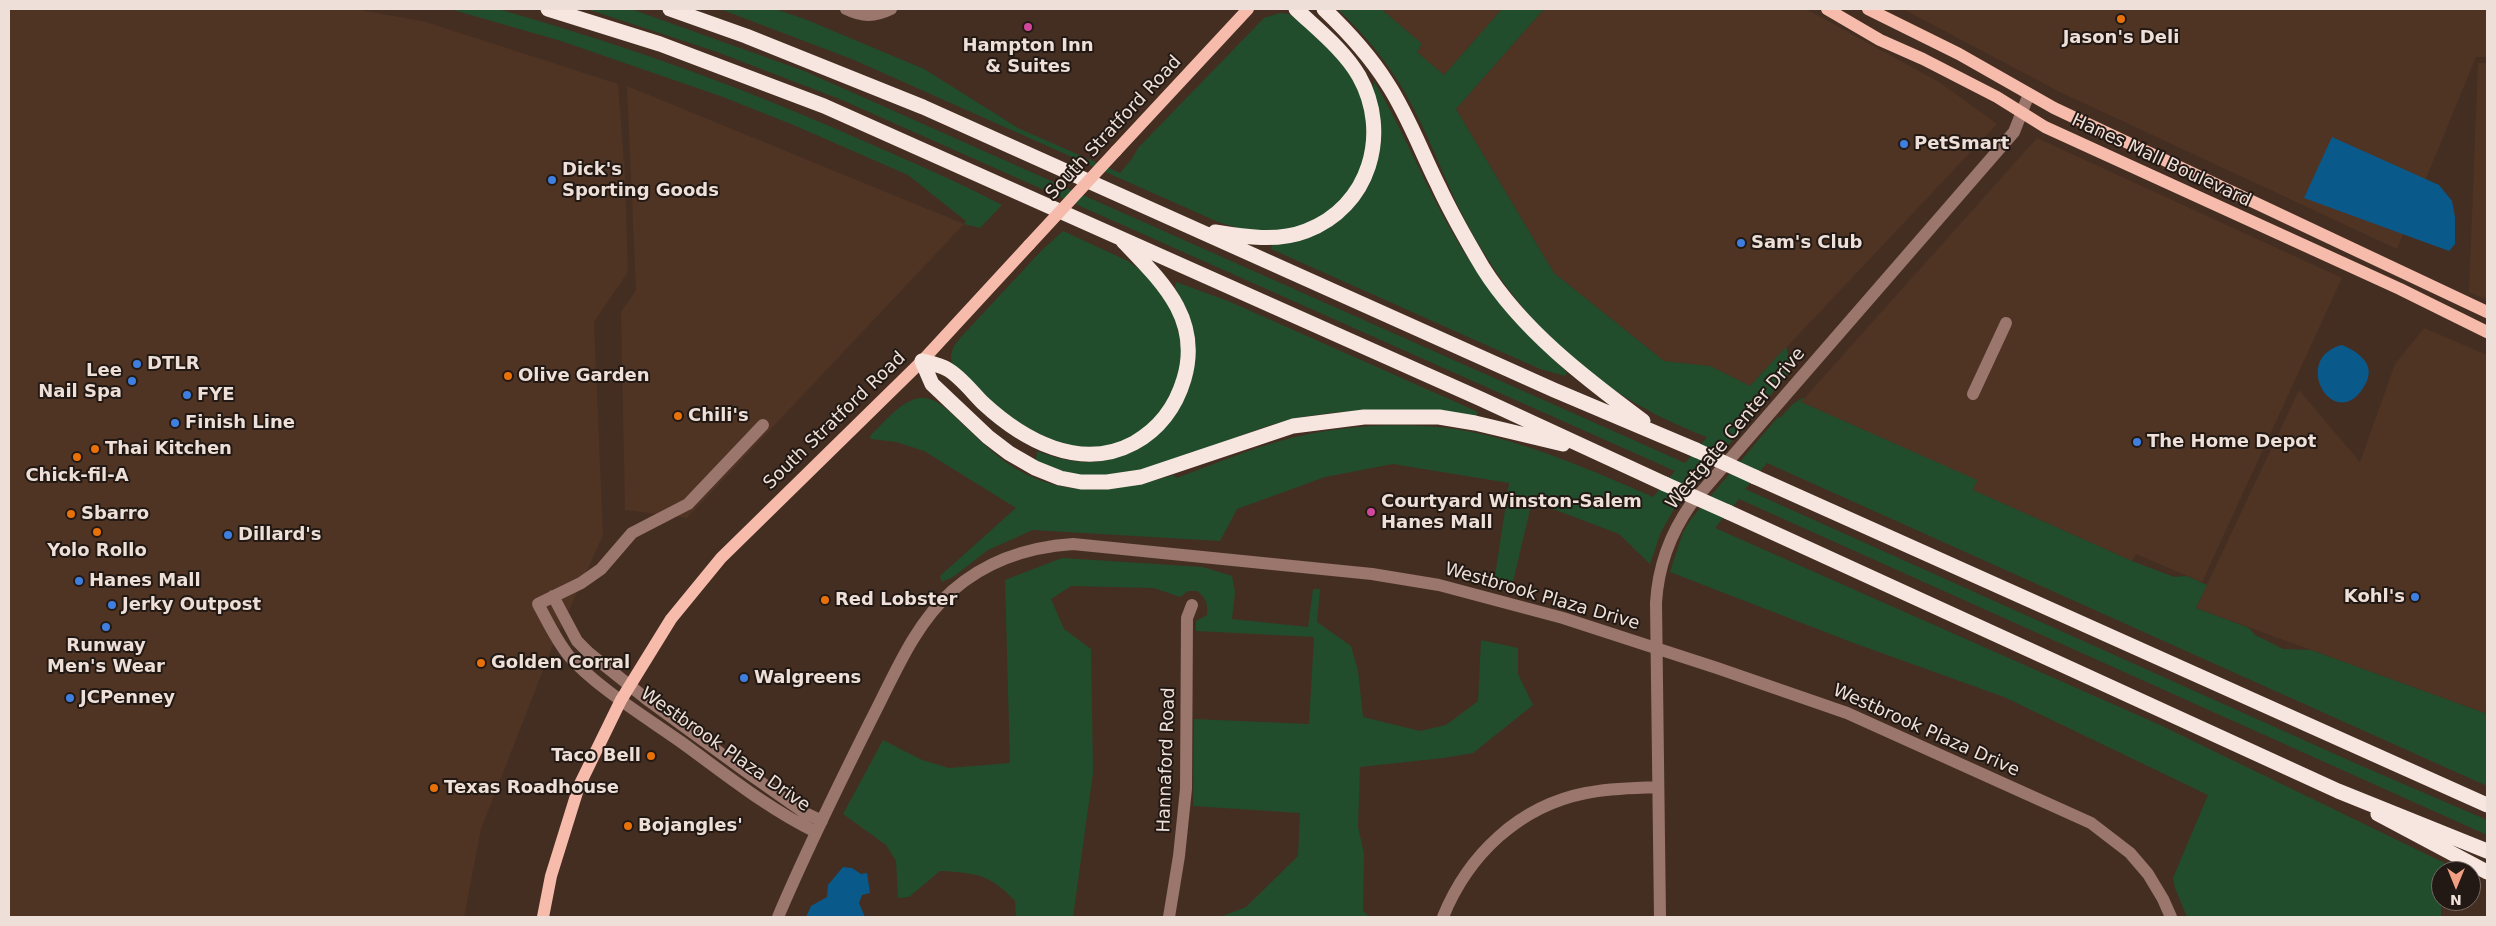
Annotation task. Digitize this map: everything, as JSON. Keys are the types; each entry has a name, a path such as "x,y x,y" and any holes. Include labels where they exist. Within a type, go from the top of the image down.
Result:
{"highway":[{"path":"548,9 660,44 824,106 1482,399 1589,450 2338,791 2487,851"},
{"path":"670,9 746,36 922,107 1554,390 1663,435 2487,803"},
{"path":"1198,230 1243,236 1280,237 1306,231 1330,219 1349,202 1366,175 1374,150 1375,132 1373,112 1365,89 1358,74 1337,48 1296,9"},
{"path":"1324,9 1341,25 1387,82 1402,108 1438,186 1473,250 1498,288 1551,348 1590,381 1663,435"},
{"path":"922,361 947,369 1011,426 1033,440 1051,448 1076,453 1104,452 1137,441 1164,418 1178,395 1187,366 1187,336 1181,315 1170,292 1119,236"},
{"path":"922,361 932,384 988,437 1009,453 1035,468 1060,478 1081,482 1107,482 1142,478 1293,426 1371,416 1413,416 1459,420 1589,450"},
{"path":"2338,791 2413,835 2487,872"}],"main road":[{"name":"South Stratford Road","path":"543,917 551,876 579,786 629,685 671,619 721,558 922,361 1248,9"},
{"name":"Hanes Mall Boulevard","path":"1827,9 1880,40 1923,59 1997,97 2045,127 2400,289 2487,332"},
{"name":"Hanes Mall Boulevard","path":"1868,9 1959,54 2054,108 2487,312"}],"street":[{"path":"846,9 865,16 883,13 892,9"},
{"name":"Westgate Center Drive","path":"1660,917 1656,649 1657,585 1667,548 1684,515 2014,132 2029,94"},
{"path":"1973,394 2006,323"},
{"path":"552,596 582,583 601,569 632,533 688,504 764,425"},
{"name":"Westbrook Plaza Drive","path":"819,827 913,639 934,609 958,586 988,566 1007,558 1044,547 1089,545 1372,574 1439,585 1554,615 1847,713 2091,823 2130,853 2148,874 2171,917"},
{"name":"Westbrook Plaza Drive","path":"552,596 577,641 589,653 745,771 806,813 819,827 798,823 621,700 570,657 558,641 538,604 552,596"},
{"name":"Hannaford Road","path":"1169,917 1182,836 1186,789 1187,618 1192,605"},
{"path":"1443,917 1462,878 1475,859 1506,830 1521,819 1546,806 1585,793 1608,789 1658,787"},
{"path":"778,917 819,827"}],"shaded area":[{"name":"Hanes Mall","path":"9,9 356,9 426,22 618,84 625,176 628,272 594,322 603,535 551,650 481,829 464,917 9,917"},
{"path":"1381,9 1502,9 1444,75 1417,52 1422,44"},
{"path":"1544,9 1806,9 1939,82 1997,124 1750,386 1710,366 1664,361 1554,273 1456,109"},
{"path":"1903,9 2487,9 2487,57 2476,57 2397,249 2060,92"},
{"path":"2478,63 2487,63 2487,300 2469,292"},
{"path":"627,86 964,224 687,518 625,510 621,312 636,290"},
{"path":"2037,138 2342,278 2202,582 2136,554 2132,561 1972,490 1977,481 1801,402"},
{"path":"2424,328 2487,355 2487,714 2196,608 2299,390 2360,462 2395,364"}],"green space":[{"path":"450,9 496,9 505,11 646,55 739,89 830,126 939,174 1002,205 980,228 964,224 966,221 908,175 791,124 723,97 561,41"},
{"path":"587,9 631,9 804,71 1685,463 1707,437 1666,419 1629,399 1594,376 1534,320 1508,288 1484,253 1462,214 1403,89 1373,47 1338,9 1381,9 1422,44 1417,52 1444,75 1502,9 1544,9 1456,109 1554,273 1664,361 1710,366 1750,386 1786,347 1791,366 1789,373 1674,509 1661,532 1650,564 1619,534 1532,501 1512,586 1494,583 1509,483 1393,464 1325,477 1237,509 1220,541 1033,530 988,550 953,577 942,582 940,576 1016,508 924,451 896,442 871,439 870,436 895,411 909,401 917,399 930,399 942,405 999,457 1025,474 1066,487 1087,489 1130,486 1174,475 1176,478 1275,442 1309,434 1331,430 1400,425 1445,428 1490,436 1552,455 1653,497 1675,471 842,100 717,52"},
{"path":"720,9 775,9 807,20 924,69 1018,128 1120,173 1132,159 1138,148 1264,18 1280,13 1289,14 1300,19 1339,59 1356,82 1367,108 1369,143 1355,185 1326,216 1291,230 1245,230 1218,222 854,60"},
{"path":"1374,81 1445,220 1467,256 1520,325 1565,370 1567,373 1565,376 1540,369 1271,249 1273,243 1365,191 1371,87 1374,86"},
{"path":"1063,231 1128,261 1147,275 1173,309 1183,352 1174,392 1153,423 1129,440 1103,447 1071,448 1015,423 954,369 951,359 953,348 962,336 1041,251"},
{"path":"1176,282 1228,301 1478,412 1475,418 1385,410 1317,415 1268,426 1156,467 1128,474 1101,477 1075,475 1032,461 1036,459 1037,451 1071,461 1083,462 1095,462 1117,457 1141,440 1181,401 1182,302 1175,287"},
{"path":"1802,398 1804,399 1801,402 1977,480 1973,490 2132,561 2174,577 2187,576 2207,585 2196,608 2249,628 2255,635 2283,649 2311,650 2487,714 2487,786 1767,463 1745,489 2357,764 2487,820 2487,835 1739,499 1715,528 2160,725 2440,861 2431,861 2431,911 2441,911 2441,917 2187,917 2173,878 2208,795 2004,697 1851,642 1670,572 1683,532 1691,519 1778,417 1780,418 1793,404"},
{"path":"1062,558 1203,567 1232,576 1235,592 1232,619 1308,627 1313,589 1320,589 1317,622 1351,646 1358,671 1363,717 1420,731 1446,725 1478,701 1481,640 1518,648 1518,674 1533,705 1473,753 1360,767 1358,827 1364,854 1363,911 1370,917 1220,917 1246,907 1298,856 1300,813 1193,806 1194,719 1309,724 1314,637 1196,631 1196,621 1207,615 1206,601 1197,591 1188,591 1180,597 1154,588 1071,586 1051,599 1064,629 1091,649 1093,773 1073,917 1016,917 1015,901 1006,892 990,880 973,874 940,871 909,897 898,898 896,861 886,845 843,814 883,740 922,760 949,768 1010,763 1005,580"}],"water":[{"path":"2332,137 2439,185 2452,201 2455,217 2455,244 2449,251 2304,198"},
{"path":"2342,345 2362,357 2366,363 2369,375 2361,391 2350,401 2339,402 2329,397 2322,388 2318,376 2319,363 2327,352"},
{"path":"843,867 852,868 861,874 867,873 870,893 862,895 859,903 865,917 806,917 811,906 827,897 828,885"}],"place":[{"name":"Jason's Deli","path":"2121,19"},
{"name":"Hampton Inn & Suites","path":"1028,27"},
{"name":"PetSmart","path":"1904,144"},
{"name":"Dick's Sporting Goods","path":"552,180"},
{"name":"Sam's Club","path":"1741,243"},
{"name":"DTLR","path":"137,364"},
{"name":"Olive Garden","path":"508,376"},
{"name":"Lee Nail Spa","path":"132,381"},
{"name":"FYE","path":"187,395"},
{"name":"Chili's","path":"678,416"},
{"name":"Finish Line","path":"175,423"},
{"name":"The Home Depot","path":"2137,442"},
{"name":"Thai Kitchen","path":"95,449"},
{"name":"Chick-fil-A","path":"77,457"},
{"name":"Courtyard Winston-Salem Hanes Mall","path":"1371,512"},
{"name":"Sbarro","path":"71,514"},
{"name":"Yolo Rollo","path":"97,532"},
{"name":"Dillard's","path":"228,535"},
{"name":"Hanes Mall","path":"79,581"},
{"name":"Kohl's","path":"2415,597"},
{"name":"Red Lobster","path":"825,600"},
{"name":"Jerky Outpost","path":"112,605"},
{"name":"Runway Men's Wear","path":"106,627"},
{"name":"Golden Corral","path":"481,663"},
{"name":"Walgreens","path":"744,678"},
{"name":"JCPenney","path":"70,698"},
{"name":"Taco Bell","path":"651,756"},
{"name":"Texas Roadhouse","path":"434,788"},
{"name":"Bojangles'","path":"628,826"}]}
